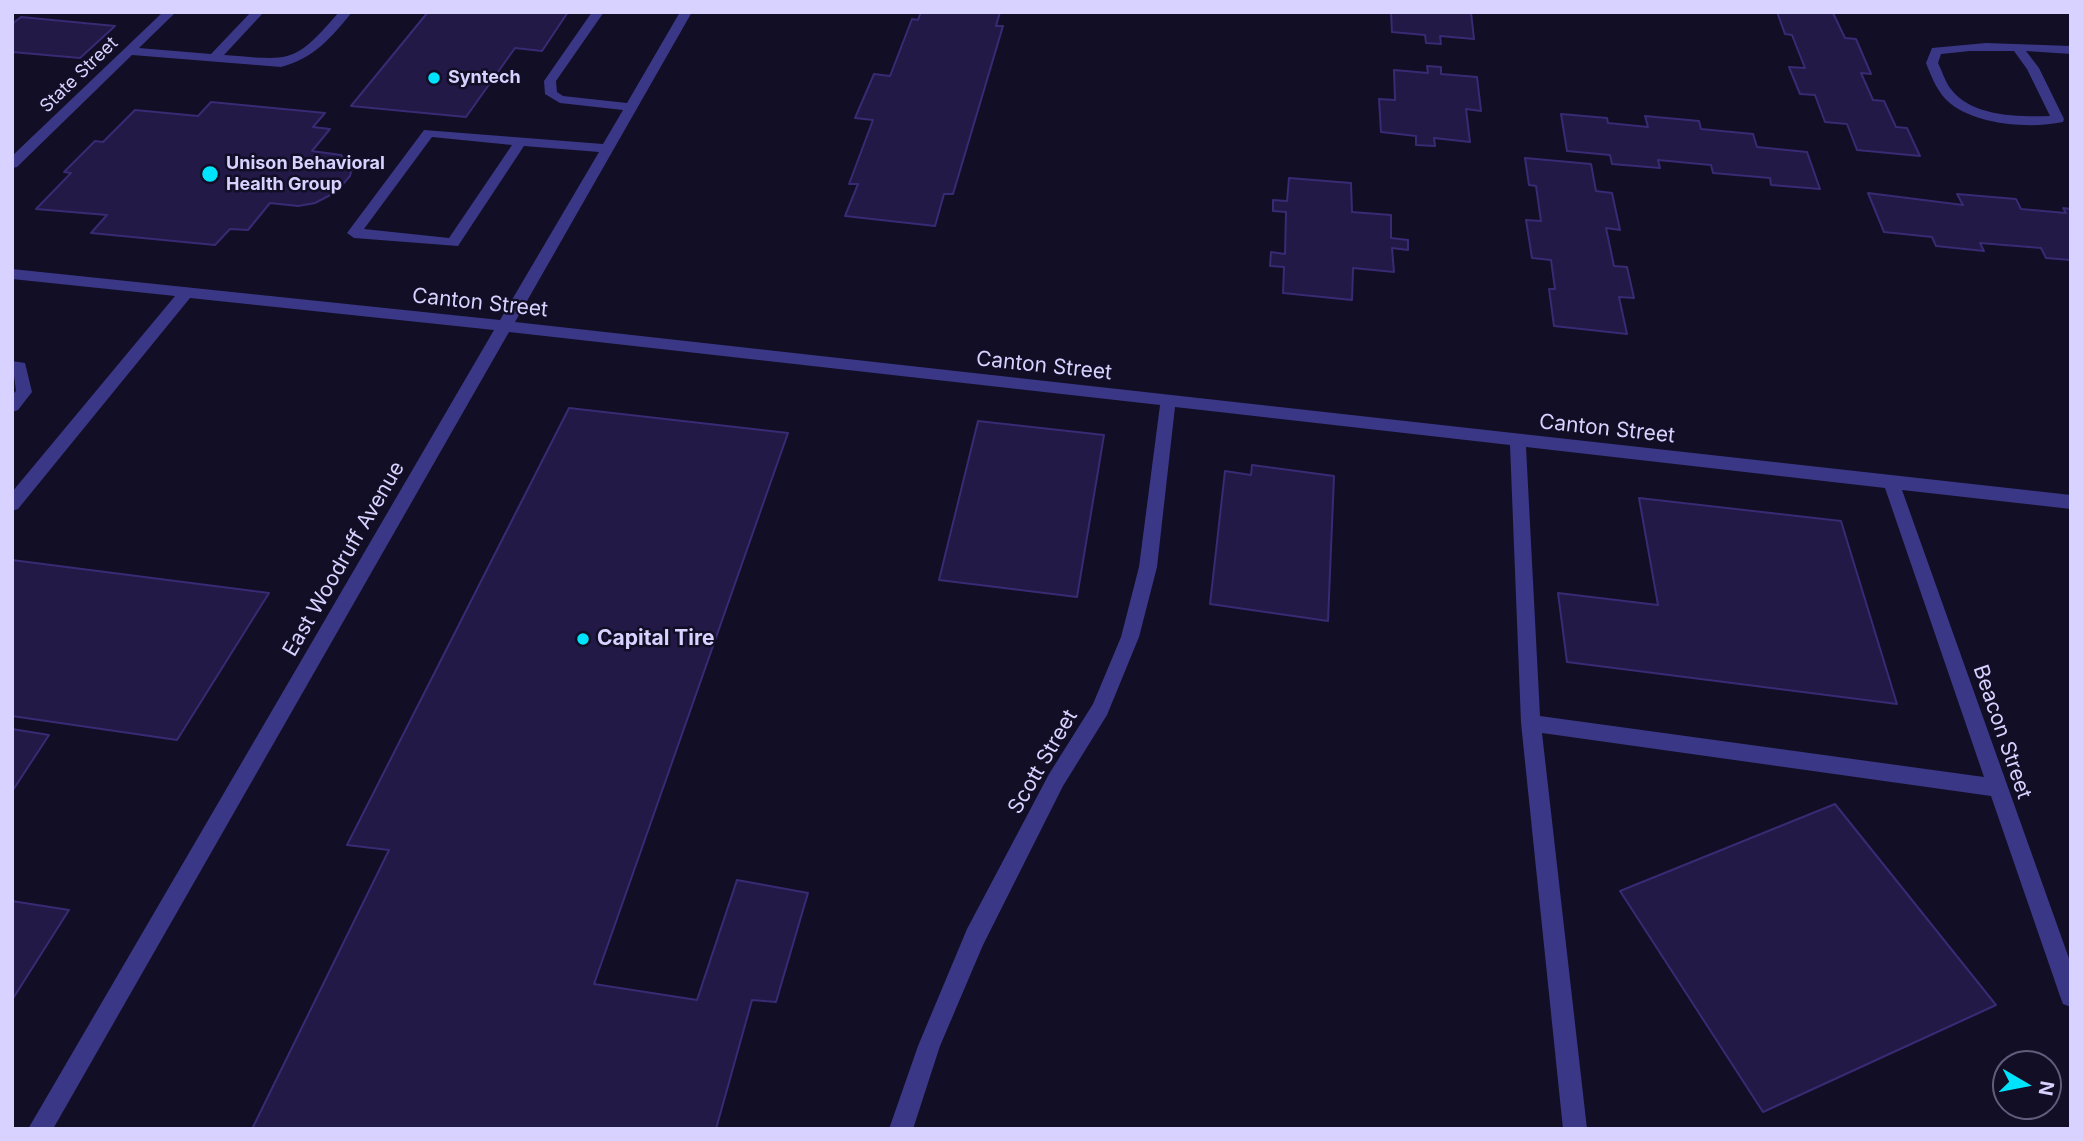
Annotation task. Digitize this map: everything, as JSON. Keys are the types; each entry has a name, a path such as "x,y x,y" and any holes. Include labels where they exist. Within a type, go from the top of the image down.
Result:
{"street":[{"name":"State Street","path":"12,164 170,12"},
{"path":"214,58 258,12"},
{"path":"130,51 281,63 308,54 346,12"},
{"path":"598,12 550,81 551,94 560,99 632,107"},
{"name":"East Woodruff Avenue","path":"40,1129 686,12"},
{"path":"2017,47 2033,68 2058,119 2043,121 1971,111 1948,94 1931,63 1936,51 1960,47 2017,47 2071,50"},
{"path":"520,143 453,243 355,233 429,134 608,148"},
{"name":"Canton Street","path":"12,274 505,326 2071,502"},
{"path":"12,504 187,292"},
{"path":"12,367 20,367 24,392 12,406"},
{"name":"Scott Street","path":"901,1129 929,1046 975,937 1056,780 1100,709 1130,637 1148,567 1168,402"},
{"path":"1518,441 1531,723 1575,1129"},
{"name":"Beacon Street","path":"1891,482 2071,996"},
{"path":"1531,723 1998,788"}],"building":[{"name":"Syntech","path":"428,12 568,12 542,51 515,48 466,117 351,106"},
{"path":"921,12 1000,12 996,26 1003,26 953,194 944,194 935,226 845,216 858,184 849,184 873,120 855,118 874,74 890,76 912,19 918,20"},
{"path":"1391,12 1471,12 1474,39 1440,36 1441,44 1426,43 1425,35 1392,32"},
{"path":"1777,12 1833,13 1845,38 1856,39 1871,74 1861,73 1873,100 1884,101 1896,127 1907,128 1920,156 1857,150 1847,124 1825,122 1815,95 1800,94 1789,67 1805,68 1792,35 1785,34"},
{"path":"21,17 115,26 80,58 12,52 12,24"},
{"path":"1427,66 1441,67 1441,74 1477,77 1481,111 1466,109 1470,142 1434,138 1435,146 1416,145 1416,136 1381,132 1379,99 1395,100 1394,70 1428,73"},
{"name":"Unison Behavioral Health Group","path":"211,102 325,113 313,127 330,129 312,151 341,155 352,168 350,176 336,192 315,203 298,206 270,203 248,230 230,229 215,245 91,233 107,215 36,209 71,173 64,172 95,141 103,142 135,110 198,116"},
{"path":"1561,114 1607,118 1608,123 1648,127 1645,116 1699,121 1701,129 1753,134 1757,147 1807,152 1820,189 1771,185 1770,178 1713,173 1711,165 1658,160 1660,168 1612,164 1610,155 1567,151"},
{"path":"1525,158 1591,164 1596,191 1612,193 1620,230 1606,228 1614,266 1627,267 1634,298 1619,297 1627,334 1554,326 1549,289 1555,289 1551,260 1532,258 1526,220 1541,221 1536,186 1529,185"},
{"path":"1289,178 1351,183 1352,212 1391,215 1391,238 1408,240 1408,250 1392,248 1394,272 1353,268 1352,300 1283,293 1284,267 1270,266 1271,252 1285,254 1286,212 1273,211 1273,200 1287,201"},
{"path":"1868,193 1963,205 1957,194 2016,199 2021,209 2066,213 2063,208 2071,209 2071,260 2046,258 2041,248 1980,243 1984,251 1936,246 1932,237 1884,232"},
{"name":"Capital Tire","path":"569,408 788,433 594,984 697,1000 737,880 808,893 776,1002 752,1000 716,1129 252,1129 389,850 347,845"},
{"path":"978,421 1104,435 1077,597 939,580"},
{"path":"1252,465 1334,476 1328,621 1210,604 1225,471 1251,475"},
{"path":"1639,498 1841,521 1897,704 1567,662 1558,593 1658,605"},
{"path":"12,560 269,593 177,740 12,716"},
{"path":"12,729 49,735 13,790 12,790"},
{"path":"1835,804 1996,1005 1763,1112 1620,891"},
{"path":"12,901 69,910 12,1000"}],"place":[{"name":"Syntech","path":"434,78"},
{"name":"Unison Behavioral Health Group","path":"210,174"},
{"name":"Capital Tire","path":"583,639"}]}
